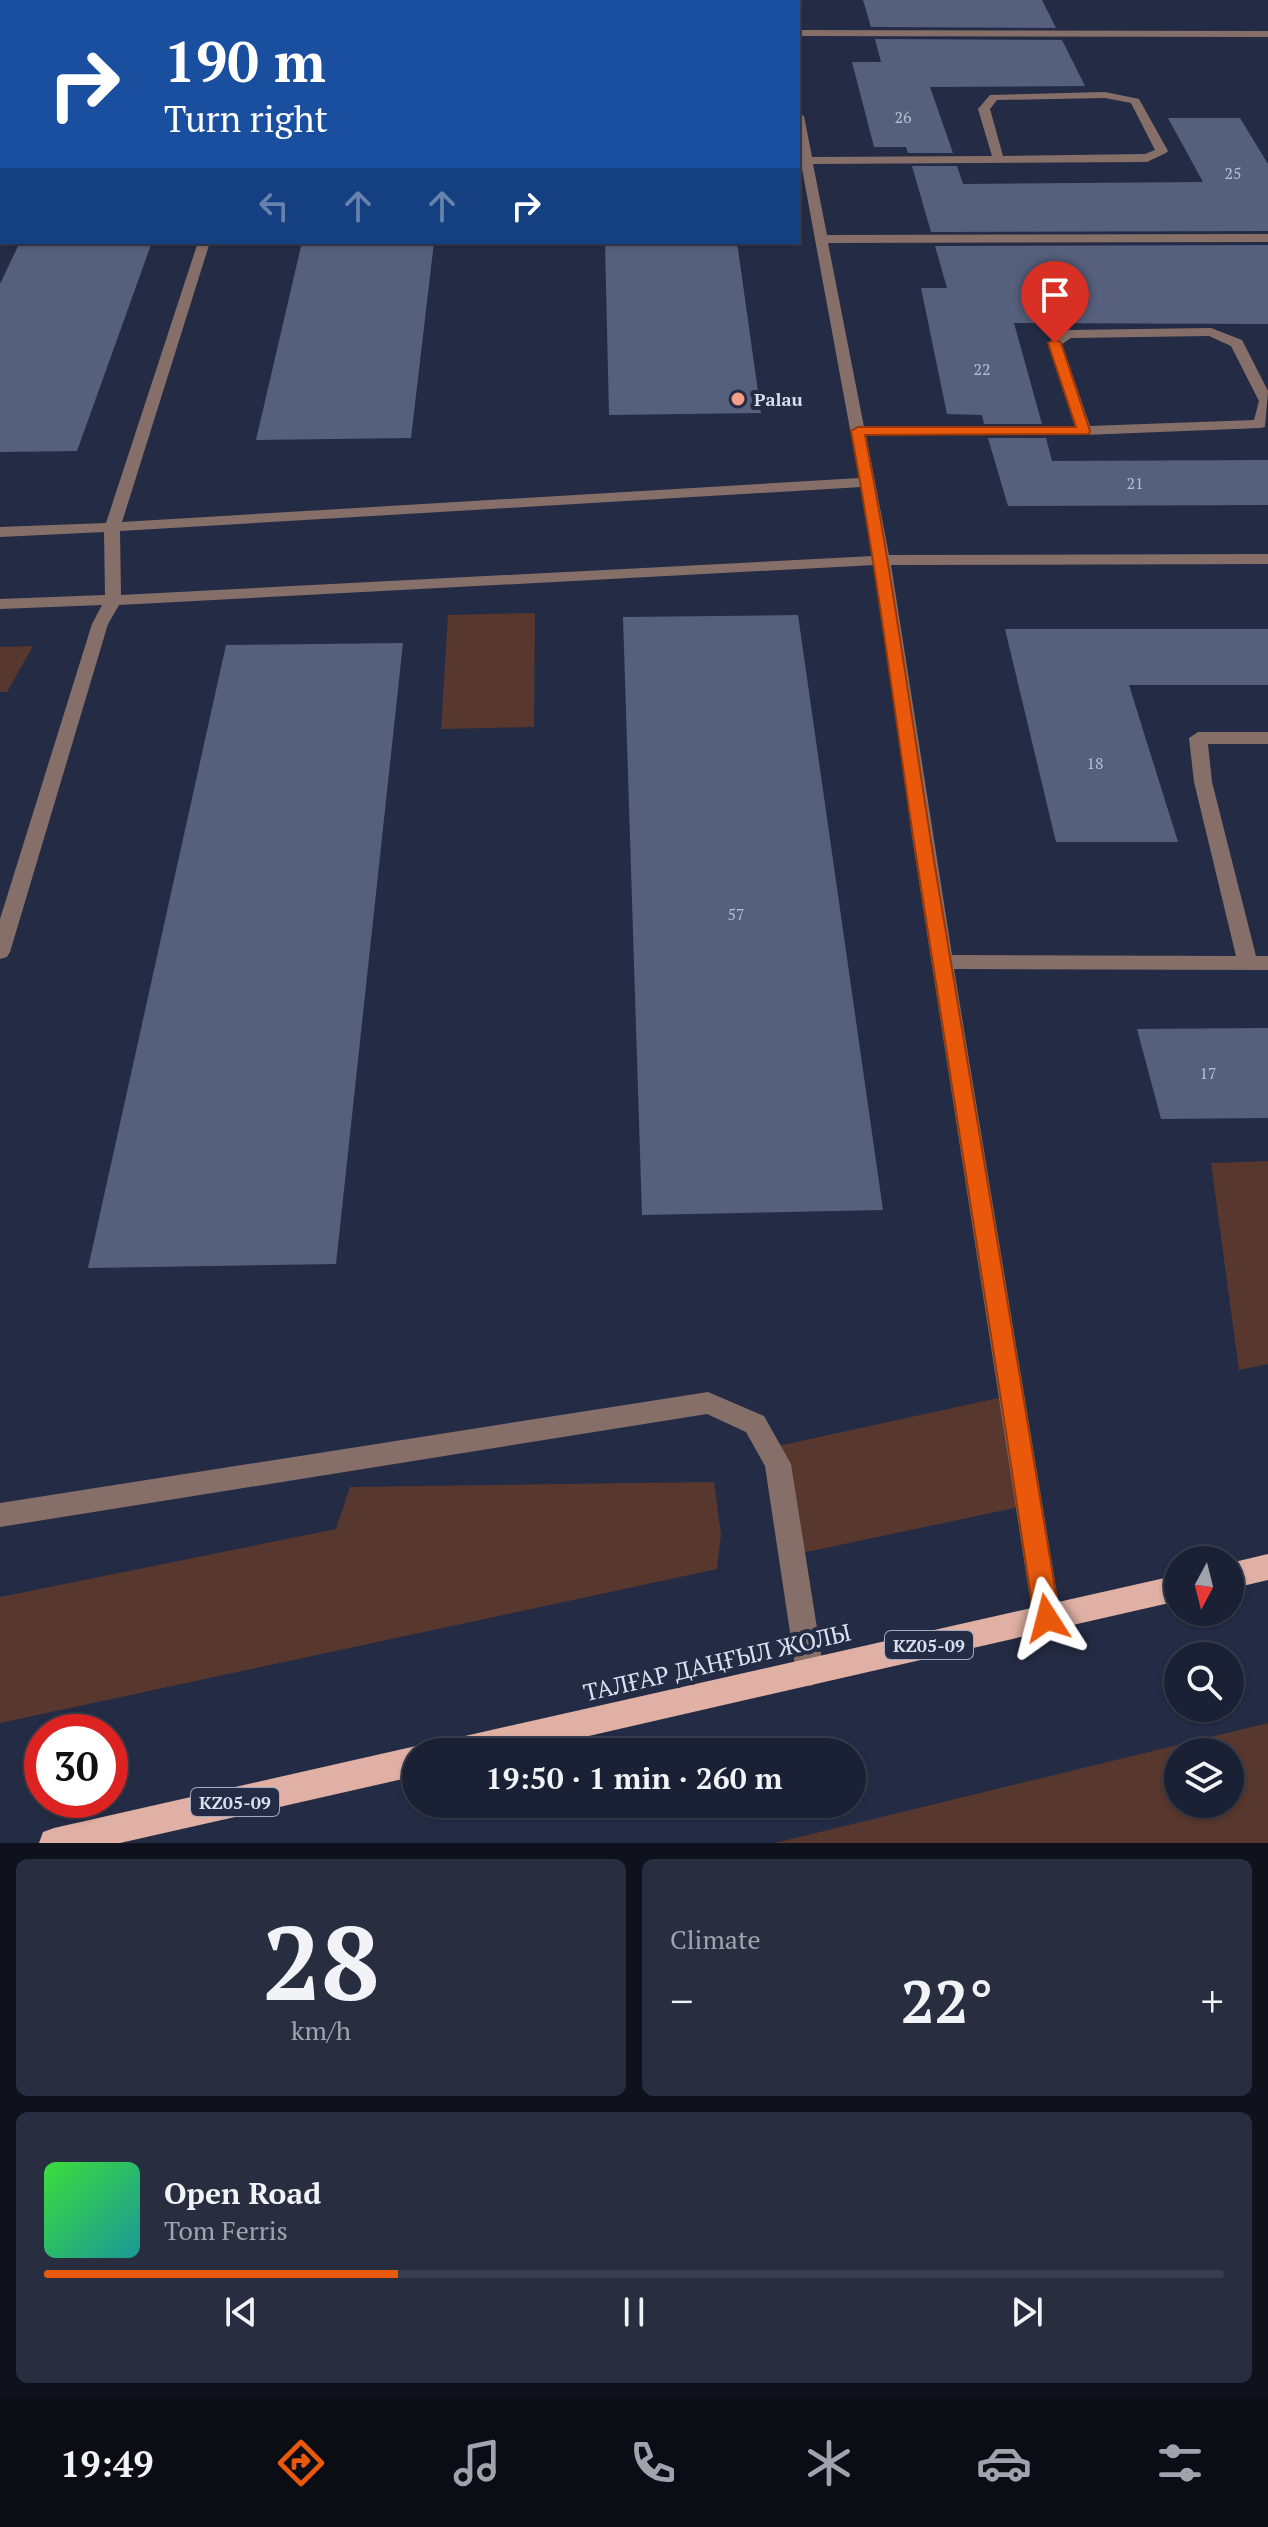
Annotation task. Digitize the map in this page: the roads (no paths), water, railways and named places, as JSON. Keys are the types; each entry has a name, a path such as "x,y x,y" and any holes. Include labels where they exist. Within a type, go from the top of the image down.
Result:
{"main road":[{"path":"1244,1573 1268,1567"},
{"name":"ТАЛҒАР ДАҢҒЫЛ ЖОЛЫ","path":"518,1738 1164,1591"},
{"name":"KZ05-09","path":"54,1843 402,1764"}],"street":[{"path":"800,33 1268,34"},
{"path":"807,161 1147,158 1162,151 1135,101 1105,95 994,97 984,109 998,158"},
{"path":"800,126 882,560 942,962 1047,1618"},
{"path":"821,239 1268,238"},
{"path":"0,952 100,624 113,600 112,527 203,244"},
{"path":"858,431 1084,431 1260,424 1266,401 1237,343 1211,332 1068,334 1055,343 1084,431"},
{"path":"0,532 868,482"},
{"path":"0,604 882,560 1268,559"},
{"path":"942,962 1258,963 1203,782 1198,738 1268,738"},
{"path":"0,1515 708,1403 755,1424 778,1464 810,1672"}],"place":[{"name":"Palau","path":"738,399"}]}
